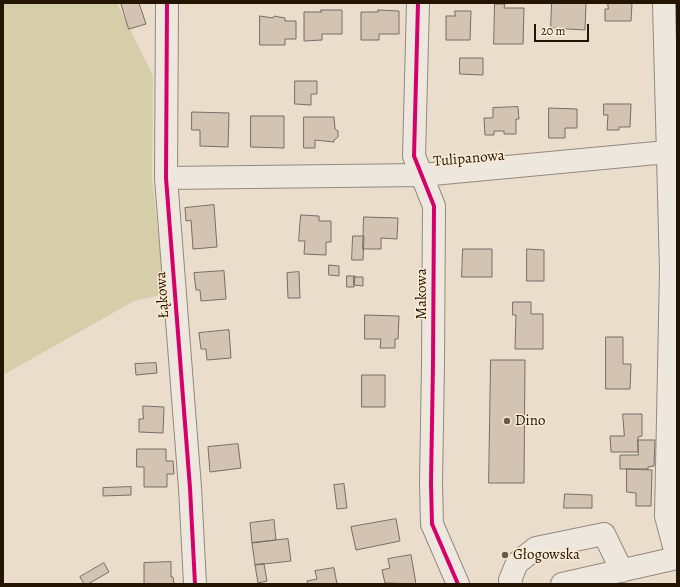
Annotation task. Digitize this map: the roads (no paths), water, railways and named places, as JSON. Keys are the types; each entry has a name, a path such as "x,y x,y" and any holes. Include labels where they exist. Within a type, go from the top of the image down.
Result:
{"street":[{"name":"Łąkowa","path":"167,3 166,178 190,488 195,584"},
{"name":"Makowa","path":"418,3 414,156 434,206 431,483 432,524 458,584"},
{"path":"562,584 677,558 666,516 672,154 664,3"},
{"name":"Tulipanowa","path":"166,178 422,175 672,154"},
{"path":"511,584 510,580 517,563 536,548 604,534 622,571"}],"place":[{"name":"Dino","path":"507,421"},
{"name":"Głogowska","path":"505,555"}]}
